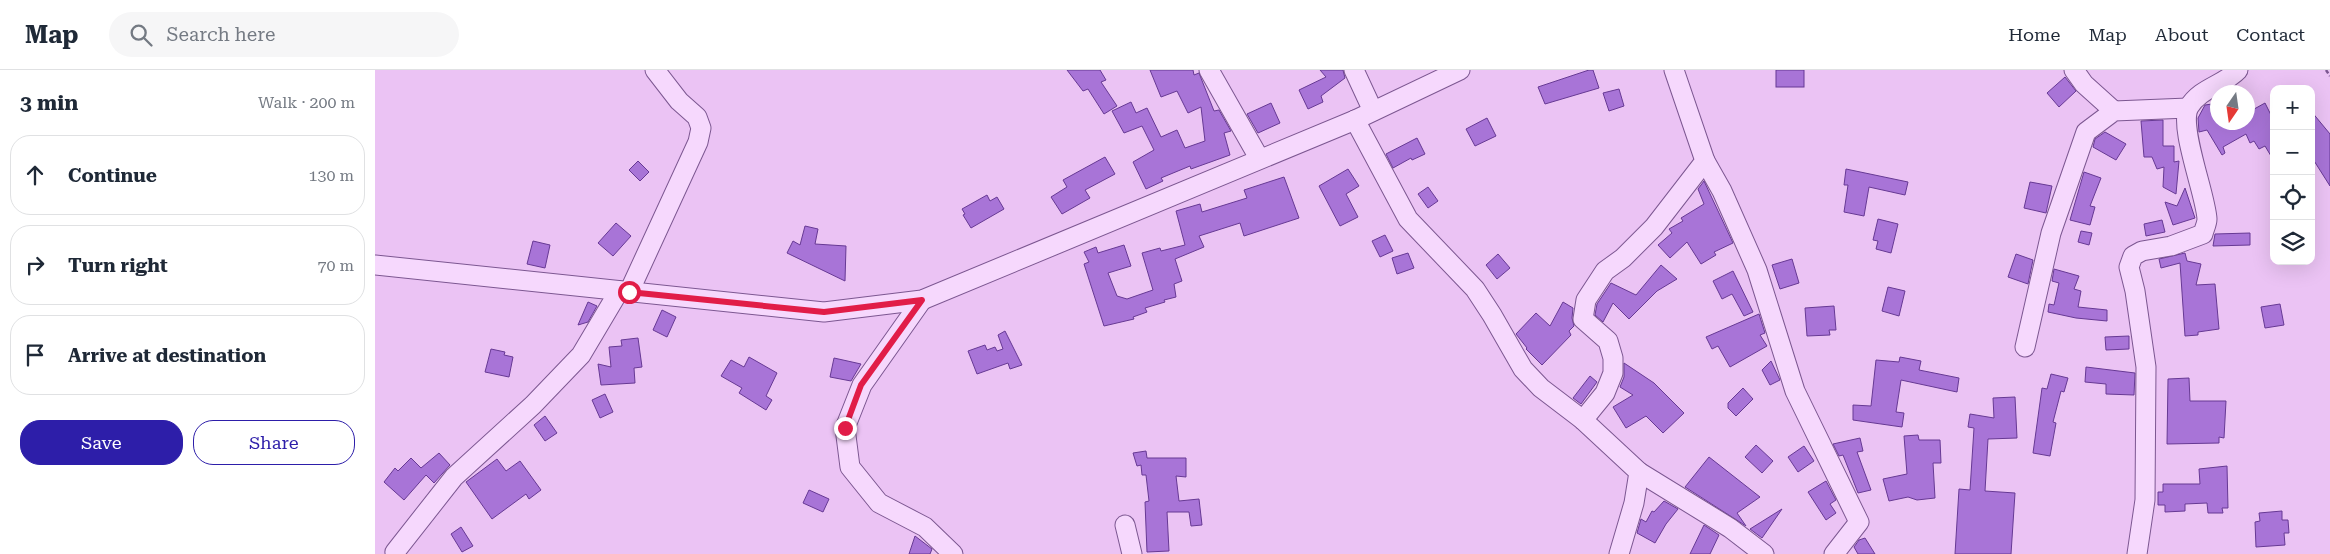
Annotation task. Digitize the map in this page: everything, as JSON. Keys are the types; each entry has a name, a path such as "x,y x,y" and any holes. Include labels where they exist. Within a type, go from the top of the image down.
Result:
{"street":[{"path":"396,554 395,552 454,477 533,405 581,355 624,291 698,142 701,128 697,118 679,101 655,70"},
{"path":"1209,70 1259,158"},
{"path":"1354,70 1373,111"},
{"path":"375,265 824,312 922,300 1259,158 1355,120 1460,70"},
{"path":"1674,70 1705,161 1722,191 1757,270 1795,391 1859,522 1834,554"},
{"path":"2074,70 2084,84 2115,111"},
{"path":"2137,554 2145,500 2146,367 2135,291 2129,267 2133,256 2142,251 2171,246 2203,234 2207,220 2192,153 2187,118 2188,108 2199,96 2238,70"},
{"path":"2025,347 2051,232 2086,132 2115,111 2188,108"},
{"path":"1355,120 1408,218 1475,290 1523,369 1541,388 1583,420 1639,472 1730,528 1764,554"},
{"path":"1583,420 1605,393 1613,373 1613,358 1608,341 1583,319 1585,300 1605,271 1623,258 1666,213 1705,161"},
{"path":"922,300 861,385 845,428 850,467 879,503 925,526 953,554"},
{"path":"1619,554 1634,503 1639,472"},
{"path":"1125,525 1132,554"}],"path":[{"path":"2326,70 2330,76"}],"building":[{"path":"1067,70 1100,70 1106,80 1101,82 1117,106 1104,114 1088,89 1083,91"},
{"path":"1150,70 1193,70 1194,75 1199,73 1214,111 1219,110 1231,131 1224,133 1230,155 1191,169 1190,166 1161,178 1163,181 1146,189 1133,162 1154,150 1142,126 1124,133 1112,111 1131,102 1136,113 1147,108 1161,137 1177,130 1185,148 1205,141 1201,107 1188,113 1177,91 1161,97"},
{"path":"1320,70 1343,70 1345,78 1321,96 1323,102 1308,109 1299,90 1326,77"},
{"path":"1593,70 1599,88 1545,104 1538,87"},
{"path":"1776,70 1804,70 1804,87 1776,87"},
{"path":"2065,77 2076,91 2059,107 2047,93"},
{"path":"1619,89 1624,106 1609,111 1603,93"},
{"path":"1271,103 1280,123 1258,133 1247,114"},
{"path":"2265,103 2270,113 2270,154 2265,146 2259,149 2254,141 2250,143 2246,134 2223,147 2225,153 2222,155 2207,130 2199,132 2198,118 2205,105 2210,104 2210,130 2255,130 2255,109"},
{"path":"2315,116 2330,134 2330,186 2315,162"},
{"path":"1487,118 1496,136 1475,146 1466,129"},
{"path":"2163,120 2163,146 2174,146 2174,162 2179,161 2176,194 2163,187 2164,167 2157,169 2152,157 2144,157 2141,121"},
{"path":"2105,132 2126,144 2116,160 2093,147 2095,139"},
{"path":"1417,138 1425,154 1412,160 1411,158 1393,168 1386,154"},
{"path":"1105,157 1115,174 1085,190 1090,198 1062,214 1051,197 1067,187 1063,180"},
{"path":"638,161 649,172 640,181 629,170"},
{"path":"1348,169 1359,186 1346,194 1358,217 1340,226 1319,186"},
{"path":"1846,169 1908,182 1905,195 1869,187 1864,216 1844,212 1848,185 1844,185"},
{"path":"2084,172 2101,178 2090,206 2095,207 2090,225 2070,220"},
{"path":"1284,177 1299,218 1244,236 1240,223 1199,236 1204,247 1175,259 1182,281 1174,284 1176,297 1145,308 1147,312 1133,317 1134,319 1104,326 1084,264 1089,262 1084,252 1096,247 1098,253 1124,245 1131,266 1108,273 1117,296 1127,299 1153,290 1142,253 1160,248 1161,251 1185,245 1176,211 1200,204 1202,212 1247,198 1244,190"},
{"path":"1704,181 1733,243 1714,252 1716,255 1701,264 1687,242 1670,258 1658,245 1672,233 1669,229 1683,221 1681,218 1704,204 1698,189"},
{"path":"2030,182 2052,186 2046,213 2024,208"},
{"path":"1428,187 1438,201 1428,208 1418,194"},
{"path":"2185,188 2195,218 2173,225 2165,202 2177,206"},
{"path":"987,195 990,201 997,197 1004,209 971,228 963,215 965,214 962,209"},
{"path":"1878,219 1898,224 1891,253 1876,249 1878,241 1873,240"},
{"path":"2162,220 2165,232 2146,236 2144,224"},
{"path":"616,223 631,236 613,256 598,243"},
{"path":"805,226 818,229 815,244 846,246 845,281 787,253 793,241 800,245"},
{"path":"2081,231 2092,233 2089,245 2078,242"},
{"path":"2250,233 2250,245 2213,246 2215,234"},
{"path":"1385,235 1393,251 1380,257 1372,241"},
{"path":"533,241 550,245 545,268 527,264"},
{"path":"1408,253 1414,268 1397,274 1392,258"},
{"path":"2185,253 2187,261 2201,264 2196,285 2215,284 2219,329 2198,332 2198,335 2185,336 2180,263 2161,268 2159,259"},
{"path":"1498,254 1510,268 1497,279 1486,265"},
{"path":"2016,254 2033,260 2028,284 2008,277"},
{"path":"1792,259 1799,283 1780,289 1772,265"},
{"path":"1661,265 1677,279 1657,291 1629,319 1613,303 1603,322 1595,315 1597,304 1611,283 1636,295"},
{"path":"2054,269 2079,276 2074,289 2081,291 2078,307 2107,310 2107,321 2076,318 2048,312 2049,304 2054,305 2059,283 2052,281"},
{"path":"1733,271 1753,312 1744,316 1732,294 1722,299 1713,281"},
{"path":"1888,287 1905,291 1899,316 1882,311"},
{"path":"588,302 597,306 588,322 578,325"},
{"path":"1563,302 1573,308 1572,318 1574,326 1569,331 1571,335 1542,365 1526,349 1516,334 1536,313 1550,326"},
{"path":"2280,304 2284,325 2265,328 2261,307"},
{"path":"1834,306 1836,330 1829,330 1830,335 1807,336 1805,308"},
{"path":"662,310 676,317 667,337 653,330"},
{"path":"1759,314 1765,333 1760,335 1767,346 1730,367 1718,346 1712,349 1706,337"},
{"path":"1005,331 1022,365 1010,369 1008,363 977,374 968,351 985,345 987,350 995,347 997,351 1003,349 998,335"},
{"path":"2129,336 2129,349 2106,350 2105,337"},
{"path":"638,338 642,367 634,368 635,383 601,385 598,364 611,367 609,347 622,346 621,340"},
{"path":"491,349 505,352 504,355 513,357 509,377 485,372"},
{"path":"749,357 777,373 766,396 772,400 766,410 739,393 742,388 721,376 731,360 744,367"},
{"path":"1900,357 1921,361 1919,370 1959,378 1957,392 1901,380 1896,412 1904,413 1902,427 1853,420 1853,405 1871,406 1876,360 1899,362"},
{"path":"834,358 861,364 851,381 830,377"},
{"path":"1771,361 1780,380 1770,385 1762,370"},
{"path":"1624,363 1654,383 1684,413 1663,433 1646,416 1626,428 1613,407 1633,395 1620,387 1624,377"},
{"path":"2086,367 2135,373 2134,395 2106,394 2106,384 2085,382"},
{"path":"2051,374 2068,378 2064,392 2061,391 2053,422 2056,423 2050,456 2033,453 2042,388 2047,389"},
{"path":"1590,376 1597,382 1581,404 1573,398"},
{"path":"2189,378 2190,401 2226,401 2224,438 2219,437 2219,443 2167,444 2168,379"},
{"path":"1743,388 1753,399 1736,416 1728,408 1728,403"},
{"path":"605,394 613,412 600,418 592,400"},
{"path":"2015,397 2017,438 1988,439 1985,491 2015,493 2011,554 1955,554 1959,489 1970,490 1974,428 1968,427 1970,414 1994,418 1993,398"},
{"path":"545,416 557,433 545,441 534,425"},
{"path":"1918,435 1919,440 1940,440 1941,463 1933,463 1935,498 1917,500 1908,497 1889,501 1883,479 1907,474 1904,436"},
{"path":"1860,438 1863,451 1857,452 1871,490 1858,493 1843,455 1839,456 1833,444"},
{"path":"1756,445 1773,461 1762,473 1745,457"},
{"path":"1804,446 1814,461 1798,472 1788,457"},
{"path":"1146,451 1147,458 1186,458 1186,477 1176,476 1179,501 1199,499 1202,525 1191,526 1189,512 1167,512 1169,551 1147,552 1145,502 1149,501 1146,475 1142,475 1141,465 1137,466 1133,453"},
{"path":"439,453 450,465 434,483 426,475 404,500 384,482 395,468 398,471 411,458 421,468"},
{"path":"1709,457 1760,497 1737,513 1746,526 1685,487"},
{"path":"497,459 506,471 520,461 541,490 529,499 526,494 492,519 466,482"},
{"path":"2227,466 2228,508 2222,508 2223,513 2208,513 2207,503 2185,504 2185,511 2165,512 2165,505 2158,505 2158,492 2163,492 2163,484 2200,484 2199,469"},
{"path":"1826,481 1836,500 1830,504 1836,513 1826,520 1808,492"},
{"path":"809,490 829,499 823,512 803,503"},
{"path":"1664,501 1678,509 1666,524 1655,543 1637,533 1641,519 1646,522 1652,511 1654,512"},
{"path":"1782,509 1762,538 1750,529"},
{"path":"2282,511 2282,520 2288,520 2289,533 2284,533 2285,545 2256,547 2255,522 2260,521 2259,513"},
{"path":"1704,525 1719,535 1710,554 1690,554"},
{"path":"461,527 473,546 462,552 451,534"},
{"path":"915,536 932,549 930,554 909,554"},
{"path":"1865,538 1875,554 1858,554 1854,547 1859,540"}],"route":[{"path":"629,292 824,312 922,300 861,385 845,428"}]}
